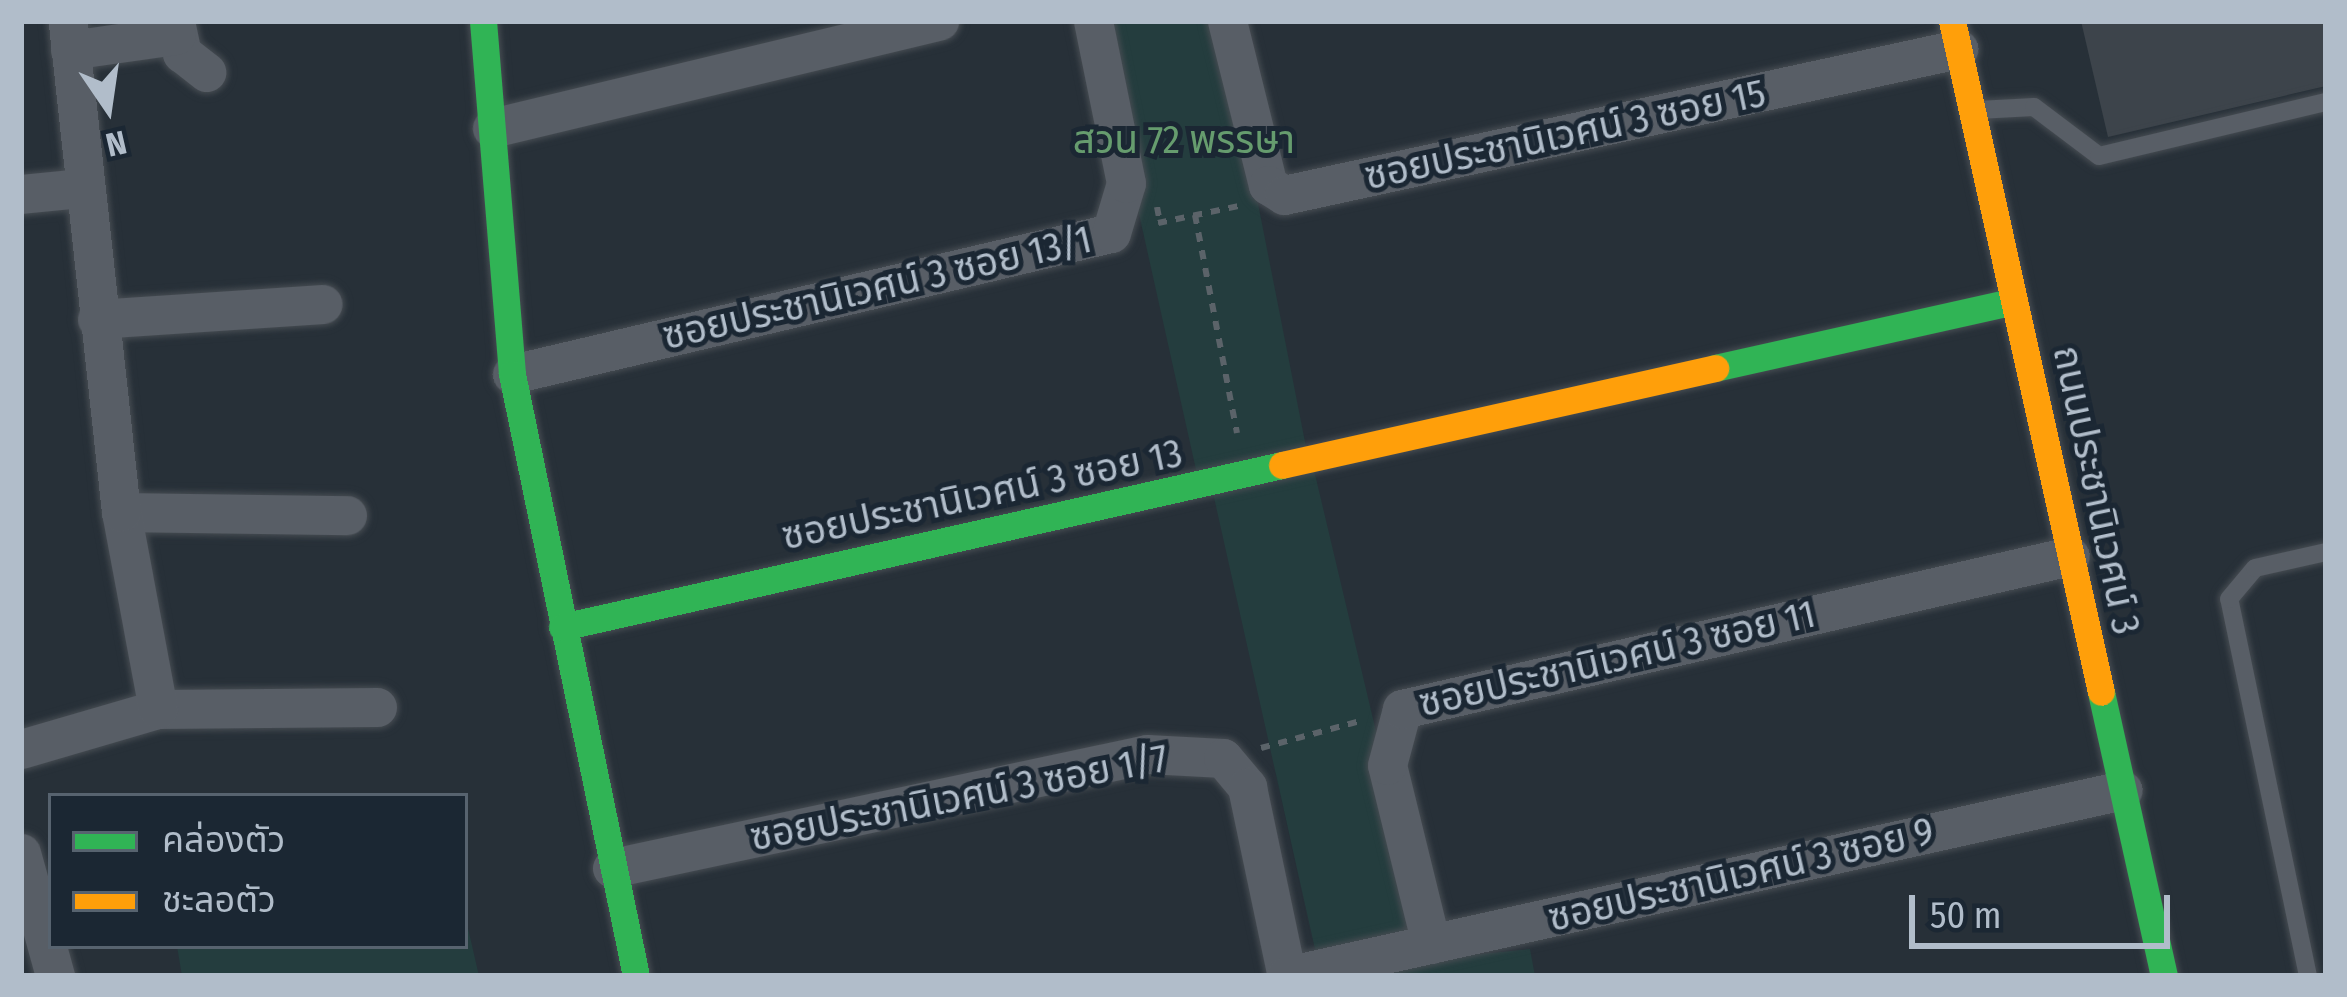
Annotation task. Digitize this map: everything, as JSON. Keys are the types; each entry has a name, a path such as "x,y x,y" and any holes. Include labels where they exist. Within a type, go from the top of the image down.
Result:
{"street":[{"path":"483,21 512,374 636,976"},
{"path":"492,128 939,21"},
{"name":"ซอยประชานิเวศน์ 3 ซอย 13/1","path":"512,374 1111,233 1126,196 1093,21"},
{"name":"ซอยประชานิเวศน์ 3 ซอย 15","path":"1227,21 1268,185 1295,194 1955,35"},
{"path":"158,710 122,512 81,188 69,36 175,28 206,72"},
{"name":"ถนนประชานิเวศน์ 3","path":"1955,35 2164,976"},
{"path":"21,194 81,188"},
{"name":"ซอยประชานิเวศน์ 3 ซอย 13","path":"562,627 2014,302"},
{"path":"97,319 323,304"},
{"path":"122,512 347,515"},
{"name":"ซอยประชานิเวศน์ 3 ซอย 11","path":"1431,944 1387,765 1402,710 2070,556"},
{"path":"21,749 158,710 377,707"},
{"name":"ซอยประชานิเวศน์ 3 ซอย 1/7","path":"612,868 1147,754 1223,758 1247,787 1287,976"},
{"name":"ซอยประชานิเวศน์ 3 ซอย 9","path":"1287,976 2122,790"},
{"path":"21,853 55,976"}],"lane":[{"path":"1972,111 2034,107 2099,156 2326,102"},
{"path":"2308,976 2229,599 2255,568 2326,552"}],"path":[{"path":"1140,230 1261,205"},
{"path":"1195,215 1241,420 1233,445"},
{"path":"1223,758 1402,710"}],"green space":[{"name":"สวน 72 พรรษา","path":"1096,21 1222,21 1308,457 1199,483"},
{"path":"1314,470 1430,959 1530,949 1535,976 1321,976 1213,493"},
{"path":"468,928 479,976 182,976 178,949 468,949"}],"building":[{"path":"2081,21 2326,21 2326,86 2108,137"}],"traffic: fast":[{"path":"483,21 512,374 636,976"},
{"path":"1715,368 2014,301"},
{"path":"562,627 1282,465"},
{"path":"2101,692 2164,976"}],"traffic: slow":[{"path":"1952,21 2101,692"},
{"path":"1282,465 1715,368"}]}
